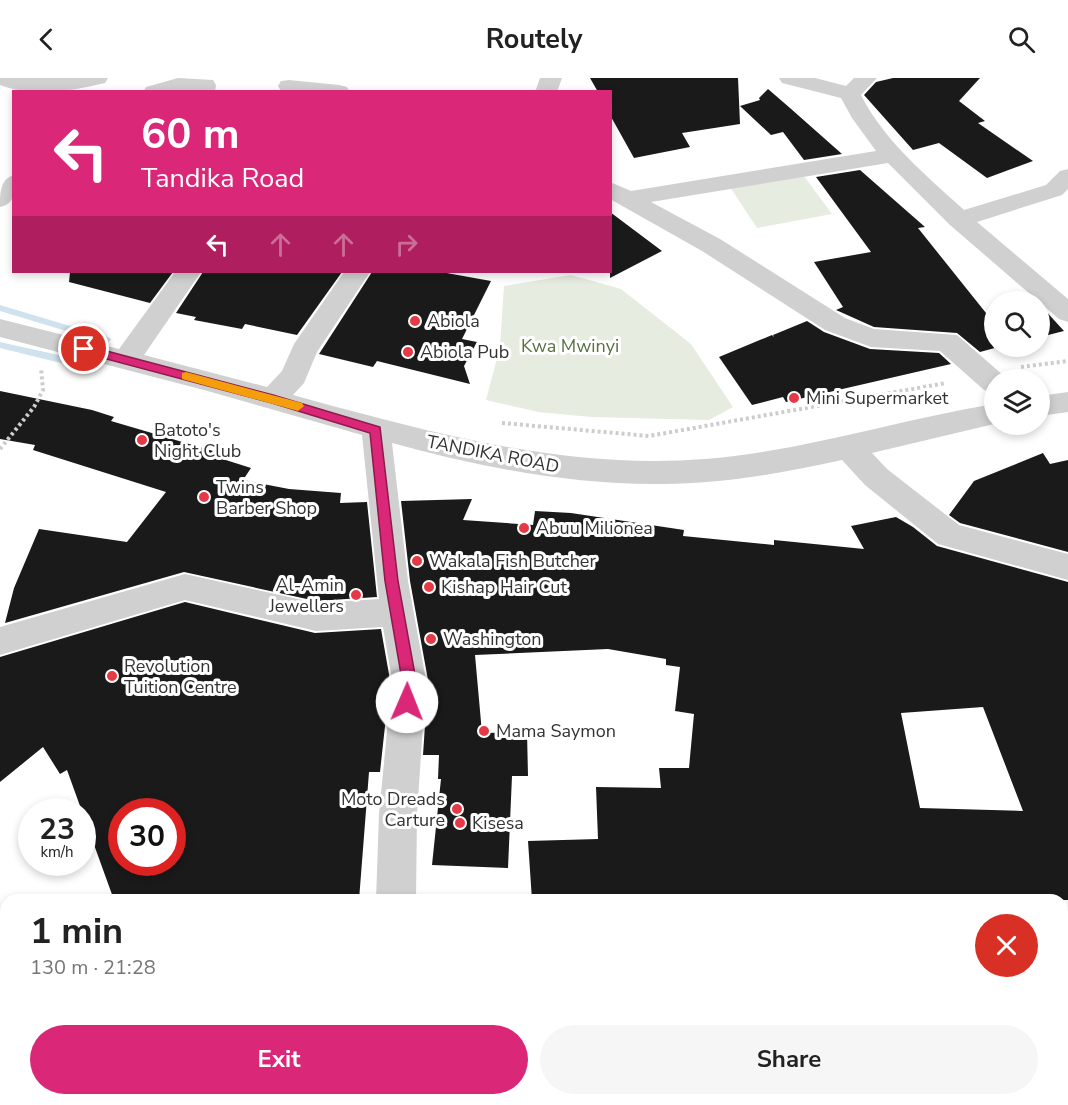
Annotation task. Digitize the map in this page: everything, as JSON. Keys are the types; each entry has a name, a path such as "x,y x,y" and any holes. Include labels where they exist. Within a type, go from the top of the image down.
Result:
{"street":[{"path":"1,78 20,85 48,86 97,78"},
{"path":"790,78 858,86 858,113 892,155 959,220 1068,313"},
{"path":"162,90 191,83 205,85 204,90"},
{"path":"289,85 325,90"},
{"path":"618,194 892,155"},
{"path":"959,220 1054,190 1068,176"},
{"path":"0,200 12,185"},
{"path":"618,194 711,245 836,324 871,338 947,342 984,373"},
{"path":"127,360 138,338 187,273"},
{"path":"273,399 294,376 304,351 356,273"},
{"name":"TANDIKA ROAD","path":"0,328 273,399 376,430 512,460 595,471 662,473 754,466 984,416"},
{"path":"1050,405 1068,402"},
{"path":"376,430 397,612 409,680 398,814 396,894"},
{"path":"848,447 892,491 949,535 1068,568"},
{"path":"0,641 185,587 316,617 397,612"}],"path":[{"path":"0,449 34,407 43,390 41,338"},
{"path":"1031,369 1068,361"},
{"path":"497,422 649,435 945,383 984,379"}],"green space":[{"path":"801,172 832,214 757,228 730,187"},
{"name":"Kwa Mwinyi","path":"571,275 621,289 691,344 733,407 709,420 591,417 538,412 486,400 500,347 504,286"}],"building":[{"path":"590,78 738,78 740,124 682,133 690,147 634,158 612,119 612,90 597,90"},
{"path":"893,78 980,78 959,101 985,121 978,123 1033,161 987,178 939,143 913,150 864,95 876,82"},
{"path":"768,89 842,154 804,160 783,132 771,135 740,106 760,100 759,98"},
{"path":"860,170 925,227 918,228 984,310 984,351 980,352 957,333 874,327 836,310 843,307 814,262 871,252 816,177"},
{"path":"612,214 662,251 610,278 610,273 612,273"},
{"path":"70,273 172,273 150,303 69,282"},
{"path":"202,273 341,273 297,335 245,324 242,329 194,320 196,317 176,313"},
{"name":"Abiola","path":"371,273 447,273 491,281 462,339 477,342 464,366 470,384 377,361 373,367 319,354"},
{"path":"1050,316 1064,331 1050,334"},
{"path":"807,321 824,332 870,349 939,353 951,364 786,402 783,397 752,405 719,357 772,335 774,337 773,335"},
{"path":"0,391 92,410 114,417 111,421 213,451 210,455 251,468 243,480 289,489 341,493 340,503 367,502 377,597 316,601 184,572 5,623 14,588 39,529 127,542 166,492 33,450 35,445 0,439"},
{"path":"1043,453 1050,464 1068,460 1068,552 960,523 949,515 974,481"},
{"path":"472,499 463,520 533,525 535,511 571,513 684,530 683,536 774,545 774,540 864,549 851,526 896,517 937,546 1068,582 1068,894 532,894 528,841 598,839 596,787 661,788 659,768 689,768 694,714 675,711 680,667 666,665 666,659 608,649 475,655 482,733 527,732 528,776 512,776 508,868 432,865 441,779 438,779 439,755 423,755 428,680 410,581 401,501","holes":["983,707 1023,811 920,808 901,713"]},
{"path":"185,602 315,633 381,629 390,680 380,772 369,772 359,894 112,894 96,850 96,798 77,798 67,770 60,774 43,747 0,782 0,657"}],"waterway":[{"path":"0,308 106,340"},
{"path":"0,345 85,365"}],"slow traffic":[{"path":"186,376 298,406"}],"place":[{"name":"Abiola","path":"415,321"},
{"name":"Abiola Pub","path":"408,352"},
{"name":"Mini Supermarket","path":"794,398"},
{"name":"Batoto's Night Club","path":"142,440"},
{"name":"Twins Barber Shop","path":"204,497"},
{"name":"Abuu Milionea","path":"524,528"},
{"name":"Wakala Fish Butcher","path":"417,561"},
{"name":"Kishap Hair Cut","path":"429,587"},
{"name":"Al-Amin Jewellers","path":"356,595"},
{"name":"Washington","path":"431,639"},
{"name":"Revolution Tuition Centre","path":"112,676"},
{"name":"Mama Saymon","path":"484,731"},
{"name":"Moto Dreads Carture","path":"457,809"},
{"name":"Kisesa","path":"460,823"}],"route":[{"path":"84,349 273,399 376,430 392,581 409,680 407,702"}]}
